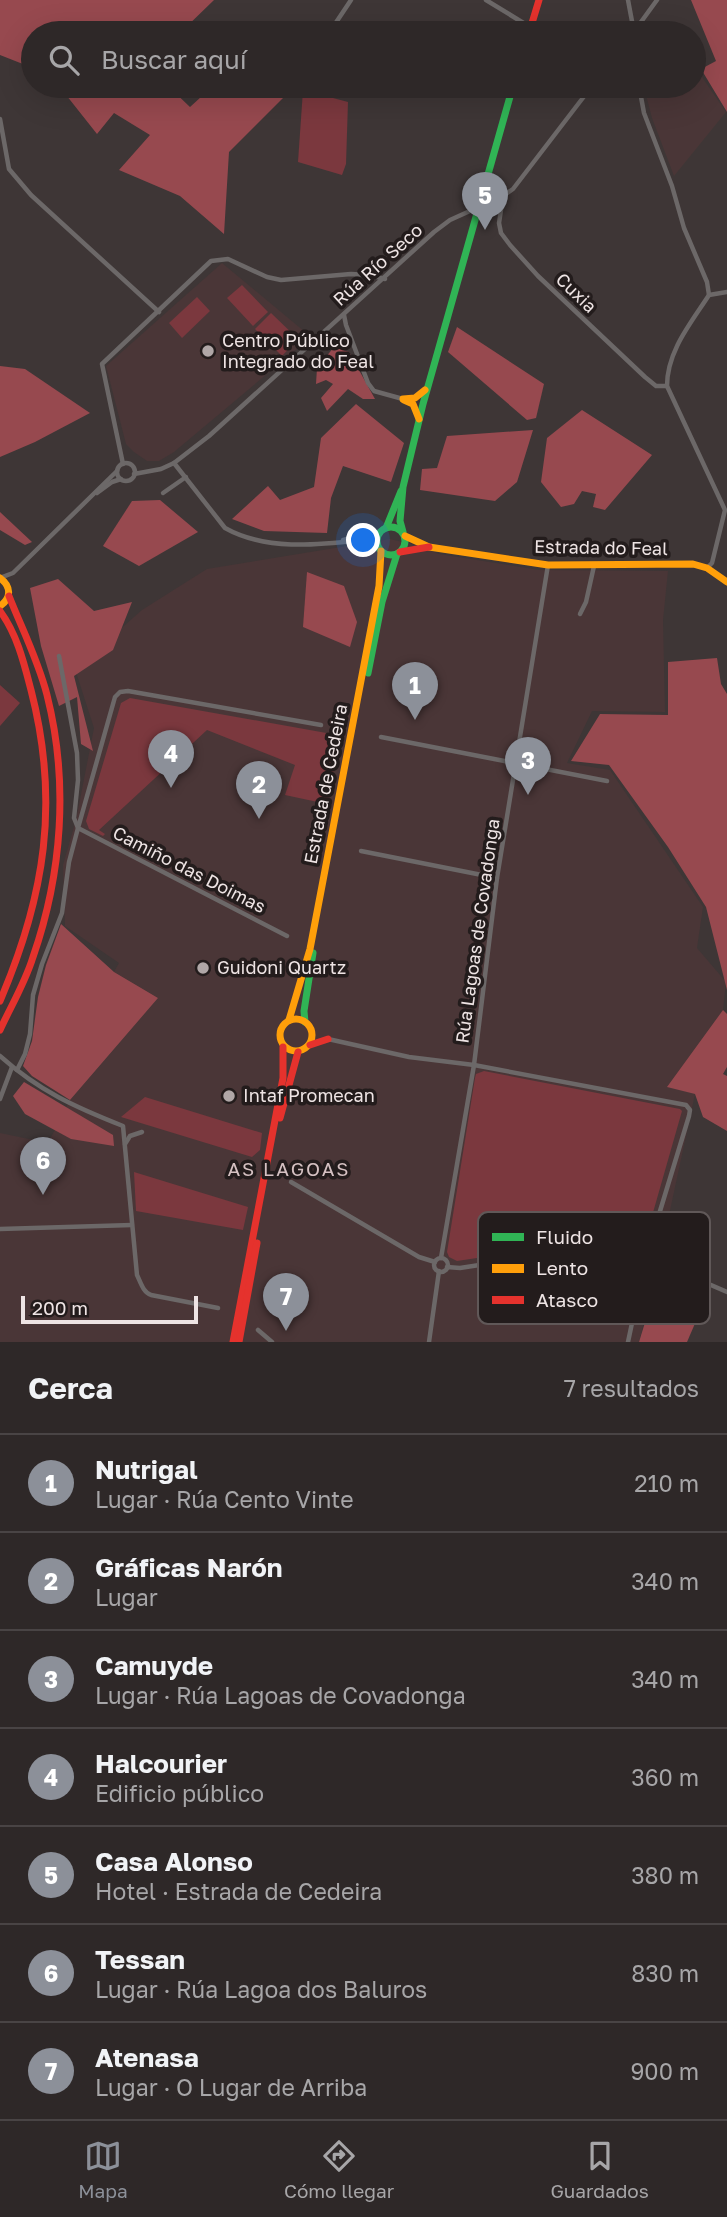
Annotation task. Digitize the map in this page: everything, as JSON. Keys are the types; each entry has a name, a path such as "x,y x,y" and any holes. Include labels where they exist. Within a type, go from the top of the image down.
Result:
{"main road":[{"path":"533,21 539,0"},
{"path":"403,487 384,529 377,538 380,549 389,555 398,553 405,546 400,521 403,487 427,387 510,98"},
{"path":"403,399 415,398 427,387"},
{"path":"403,399 423,404"},
{"path":"403,399 413,404 419,419"},
{"path":"384,529 395,527 404,534"},
{"name":"Estrada do Feal","path":"404,534 429,547 548,565 693,564 707,568 727,582"},
{"name":"Estrada do Feal","path":"398,553 429,547"},
{"name":"Estrada de Cedeira","path":"289,1020 310,949 351,740 379,586 380,549"},
{"name":"Estrada de Cedeira","path":"305,1021 313,947 382,602 398,553"},
{"path":"0,578 9,586 9,596 28,636 48,699 59,769 60,805 54,879 45,918 29,968 0,1030"},
{"path":"0,606 9,596"},
{"path":"0,611 18,648 38,715 47,796 42,869 35,906 24,944 0,1001"},
{"path":"233,1342 283,1078 283,1047 279,1033 289,1020 297,1019 305,1021 312,1031 328,1039"},
{"path":"310,1045 312,1031"},
{"path":"283,1047 298,1052 328,1039"},
{"path":"239,1342 280,1118 298,1052"}],"street":[{"path":"336,21 351,0"},
{"path":"486,0 516,21"},
{"path":"628,0 632,21"},
{"path":"642,21 657,0"},
{"path":"503,196 513,189 583,98"},
{"path":"641,98 684,228 707,282 709,295 677,344 667,372 667,386 726,510 712,563 707,568"},
{"path":"0,119 9,169 13,176 159,312"},
{"name":"Rúa Río Seco","path":"134,474 161,469 174,463 209,436 450,219 503,196"},
{"name":"Cuxia","path":"503,196 499,223 501,233 510,245 547,285 645,377 656,386 667,386"},
{"path":"123,464 102,364 211,261 228,259 267,277 281,280 351,274 385,279"},
{"path":"709,295 727,292"},
{"path":"344,314 350,338 368,383 374,391 403,399"},
{"path":"334,323 343,328 350,338"},
{"path":"174,463 225,528 235,533 284,544 362,540 380,549"},
{"path":"0,578 13,573 87,499 117,471 123,464 133,466 134,474 128,480 113,482 87,499"},
{"path":"117,471 121,479"},
{"path":"163,493 186,477"},
{"path":"328,543 384,529"},
{"name":"Rúa Lagoas de Covadonga","path":"441,1258 474,1065 497,877 548,565"},
{"path":"580,614 586,602 594,566"},
{"path":"9,586 13,573"},
{"path":"59,656 77,753 78,780 74,818 78,828"},
{"path":"0,1099 14,1068 24,1054 30,1034 33,995 62,913 69,862 115,697 120,692 128,691 321,725"},
{"path":"381,737 607,781"},
{"name":"Camiño das Doimas","path":"78,828 286,936"},
{"path":"361,851 497,877"},
{"path":"328,1039 409,1058 474,1065 686,1105 690,1110 689,1116 660,1212"},
{"path":"0,1056 44,1090 71,1105 122,1126 137,1275 146,1293 218,1308"},
{"path":"125,1144 130,1136 142,1132"},
{"path":"291,1182 419,1257 435,1262"},
{"path":"0,1229 132,1225"},
{"path":"435,1262 441,1258 446,1261 447,1267"},
{"path":"435,1262 439,1271"},
{"path":"439,1271 447,1267 478,1265"},
{"path":"429,1342 439,1271"},
{"path":"710,1285 727,1292"},
{"path":"628,1342 632,1324"},
{"path":"258,1330 272,1342"}],"shaded area":[{"path":"0,0 214,0 192,21 21,21 21,63 0,55"},
{"path":"691,0 727,0 727,112 706,77 706,66 716,61 706,37 706,21 700,21"},
{"path":"706,83 726,112 674,176 647,98 706,98"},
{"path":"68,98 181,98 190,107 200,98 283,98 229,152 224,234 180,196 119,170 150,135 114,113 97,134"},
{"path":"302,98 333,98 348,102 346,164 342,175 298,162"},
{"name":"Centro Público Integrado do Feal","path":"222,263 311,337 174,452 159,461 147,461 126,444 106,366"},
{"path":"242,285 268,312 253,326 227,298"},
{"path":"197,297 210,311 182,338 169,323"},
{"path":"271,313 298,339 282,356 255,329"},
{"path":"457,327 544,384 536,418 527,420 448,352"},
{"path":"334,347 349,352 375,399 363,399 348,389 327,411 321,398 333,384 326,380 316,384 317,368"},
{"path":"0,366 25,369 90,413 0,457"},
{"path":"356,404 404,443 391,482 343,466 331,498 327,533 264,531 232,519 268,486 280,500 314,487 321,438"},
{"path":"582,410 652,455 605,510 593,507 596,494 582,491 574,504 561,507 541,482 547,438"},
{"path":"533,430 517,482 495,501 420,490 422,469 437,468 447,436"},
{"path":"160,500 198,532 139,566 103,546 132,501"},
{"path":"0,512 32,542 25,545 0,530"},
{"path":"390,539 439,554 539,570 668,571 663,620 665,712 592,711 567,763 610,770 703,907 697,948 726,982 723,1010 668,1086 695,1094 670,1212 478,1212 478,1324 644,1324 639,1342 0,1342 0,1133 48,1143 70,1100 158,998 114,972 119,963 65,926 63,865 76,820 94,728 75,669 142,610 207,569"},
{"path":"307,572 344,586 357,622 350,647 303,627"},
{"path":"58,579 94,611 132,602 113,650 74,676 93,751 81,744 77,697 59,706 41,646 30,588"},
{"path":"717,658 721,684 727,694 727,990 706,907 668,847 609,765 571,761 600,714 668,715 668,662"},
{"path":"0,685 20,703 0,726"},
{"path":"130,698 332,734 339,743 327,804 285,795 295,765 207,730 99,830 105,834 103,836 89,829 86,821 121,703"},
{"path":"61,924 114,972 158,998 70,1100 32,1076 23,1066 32,1041 46,965"},
{"path":"723,1010 727,1014 727,1067 723,1074 727,1076 727,1131 703,1117 695,1094 667,1087"},
{"path":"484,1071 680,1109 682,1111 653,1212 478,1212 478,1258 457,1261 449,1257 447,1252 476,1074"},
{"path":"24,1082 113,1135 114,1146 71,1139 25,1114 13,1096"},
{"path":"145,1097 262,1133 260,1150 252,1157 121,1117"},
{"path":"134,1172 248,1207 243,1230 136,1211"},
{"path":"645,1324 695,1324 687,1342 639,1342"}],"traffic: fast":[{"path":"403,532 400,521 403,487 423,404 510,98"},
{"path":"386,528 401,491"},
{"path":"391,527 401,531 405,541 401,551 391,555 381,551 377,541 381,531 391,527"},
{"path":"368,673 382,602 397,554"},
{"path":"305,1022 304,1011 313,953"}],"traffic: slow":[{"path":"403,399 415,398 425,390"},
{"path":"404,400 413,404 419,419"},
{"path":"405,536 429,547 548,565 693,564 707,568 727,582"},
{"path":"289,1020 310,949 379,586 381,551"},
{"path":"0,578 9,592 7,599 0,606"},
{"path":"296,1019 308,1023 312,1035 308,1047 296,1051 284,1047 280,1035 284,1023 296,1019"}],"traffic: jam":[{"path":"533,21 539,0"},
{"path":"400,552 429,547"},
{"path":"0,1030 26,976 43,925 56,861 60,794 54,728 47,695 9,596"},
{"path":"0,611 23,659 31,690 40,731 46,810 43,848 28,924 0,1001"},
{"path":"310,1045 328,1039"},
{"path":"233,1342 283,1078 283,1047"},
{"path":"280,1118 298,1052"},
{"path":"239,1342 257,1243"}],"place":[{"name":"Casa Alonso","path":"485,230"},
{"name":"Centro Público Integrado do Feal","path":"208,351"},
{"name":"Nutrigal","path":"415,720"},
{"name":"Halcourier","path":"171,788"},
{"name":"Camuyde","path":"528,795"},
{"name":"Gráficas Narón","path":"259,819"},
{"name":"Guidoni Quartz","path":"203,968"},
{"name":"Intaf Promecan","path":"229,1096"},
{"name":"Tessan","path":"43,1195"},
{"name":"Atenasa","path":"286,1331"}],"district":[{"name":"AS LAGOAS","path":"289,1169"}]}
